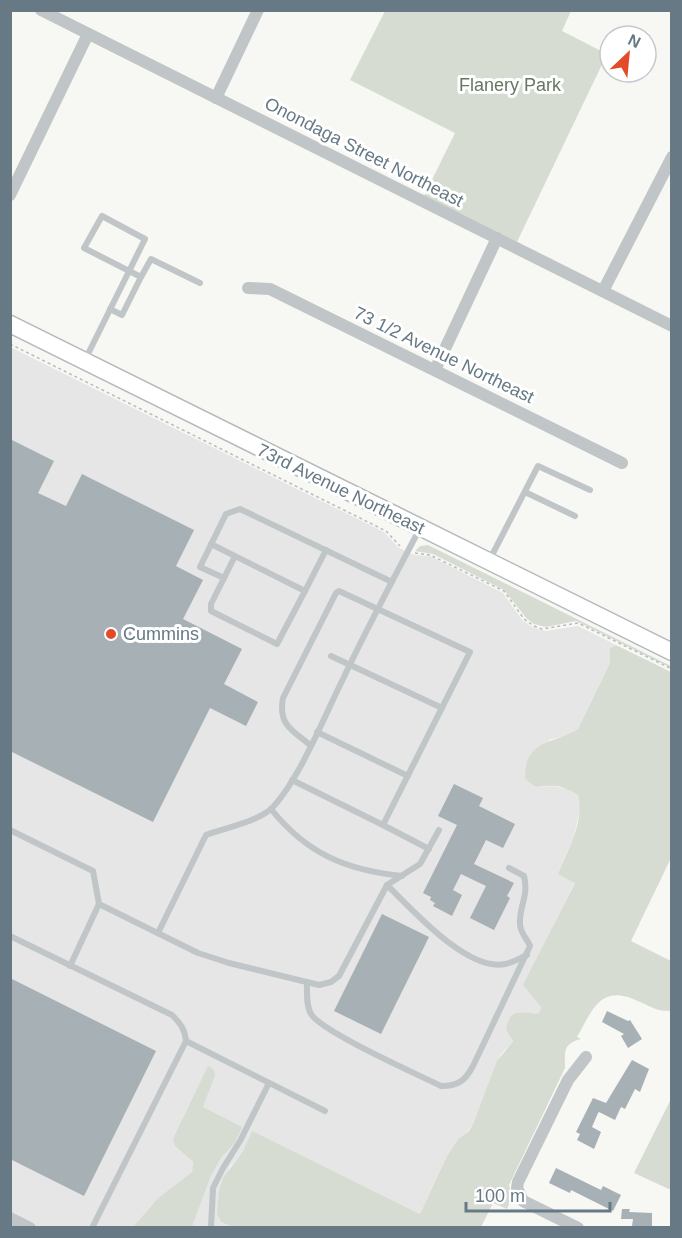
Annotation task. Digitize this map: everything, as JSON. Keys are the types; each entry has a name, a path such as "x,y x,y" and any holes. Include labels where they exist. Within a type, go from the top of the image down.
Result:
{"street":[{"name":"Onondaga Street Northeast","path":"41,10 672,326"},
{"path":"216,98 258,10"},
{"path":"10,195 88,34"},
{"path":"603,291 672,157"},
{"path":"435,370 497,238"},
{"name":"73 1/2 Avenue Northeast","path":"248,288 270,289 622,463"},
{"name":"73rd Avenue Northeast","path":"10,324 672,652"},
{"path":"578,1227 523,1202 517,1188 568,1080 586,1057"},
{"path":"10,1218 30,1227"}],"lane":[{"path":"84,361 130,271 145,239 102,216 84,248 130,271 141,277"},
{"path":"110,309 122,315 151,259 200,283"},
{"path":"489,562 538,466 590,490"},
{"path":"525,492 575,516"},
{"path":"224,578 200,567 226,514 240,509 392,582"},
{"path":"158,933 206,835 257,817 271,809 292,780 420,528"},
{"path":"211,544 305,591"},
{"path":"235,556 212,604 213,614 277,644 326,550"},
{"path":"310,745 287,726 282,717 283,698 339,591 470,652 383,825"},
{"path":"331,656 442,708"},
{"path":"317,732 408,776"},
{"path":"292,780 429,849"},
{"path":"271,809 300,839 331,859 371,872 403,876"},
{"path":"10,830 93,871 99,904 70,966"},
{"path":"99,904 198,953 229,963 320,985 331,982 339,976 387,885 420,864 439,830"},
{"path":"307,982 307,1002 311,1013 326,1028 441,1086 460,1084 466,1078 530,946 522,933 520,922 526,894 524,876 509,868"},
{"path":"387,885 445,941 469,956 495,964 505,964 527,955"},
{"path":"10,936 172,1015 185,1032 186,1041 92,1227"},
{"path":"186,1041 325,1111"},
{"path":"211,1227 213,1188 269,1083"}],"path":[{"path":"10,344 386,531 397,544 418,554 430,555 504,591 524,619 534,626 542,629 578,623 672,669"}],"shaded area":[{"path":"10,347 384,532 399,548 414,555 430,556 503,593 522,620 532,627 545,631 578,626 616,645 610,648 610,663 578,729 569,735 549,740 540,787 553,786 567,789 578,795 581,806 573,839 558,873 575,882 524,985 541,1007 540,1012 537,1014 518,1012 506,1030 513,1041 501,1054 475,1119 447,1156 420,1214 252,1132 243,1151 229,1168 217,1214 221,1222 235,1227 192,1227 211,1176 221,1158 234,1144 203,1107 215,1076 176,1147 193,1162 192,1172 158,1198 133,1227 11,1227"}],"green space":[{"name":"Flanery Park","path":"385,11 571,11 562,31 598,49 598,73 517,242 424,196 455,133 350,80"},
{"path":"428,545 671,668 576,621 546,627 534,624 527,619 504,590 433,554 415,551 420,546"},
{"path":"616,645 671,672 671,858 631,941 671,961 671,1011 658,1010 627,997 616,995 600,1001 577,1037 581,1039 570,1044 566,1050 565,1068 509,1185 512,1197 507,1209 493,1203 481,1227 235,1228 221,1222 217,1214 219,1191 223,1178 243,1151 252,1131 420,1214 447,1156 458,1139 469,1131 497,1061 513,1041 506,1030 510,1018 516,1013 537,1014 540,1012 541,1007 523,985 575,883 558,874 574,835 580,805 578,795 567,789 533,785 525,778 526,765 530,756 542,745 578,729 610,663 610,648"},
{"path":"208,1066 214,1070 215,1076 203,1107 242,1127 234,1144 221,1158 211,1176 192,1227 133,1227 158,1198 192,1172 193,1162 175,1146 173,1139"},
{"path":"671,1099 671,1190 634,1173"}],"building":[{"name":"Cummins","path":"10,439 54,461 38,493 66,506 82,474 194,530 176,566 203,580 183,619 242,649 224,684 258,702 246,726 210,708 153,822 10,751"},
{"path":"454,784 483,798 479,806 515,824 503,848 486,840 474,864 514,883 507,896 510,898 494,930 470,918 486,886 461,874 453,890 462,895 452,916 433,906 435,903 430,900 431,897 423,893 457,825 438,816"},
{"path":"382,914 429,937 381,1034 334,1011"},
{"path":"10,978 156,1051 84,1196 10,1159"},
{"path":"607,1011 630,1020 642,1039 628,1048 621,1036 624,1034 602,1022"},
{"path":"632,1060 649,1069 640,1092 635,1089 625,1109 621,1107 615,1120 598,1113 592,1127 601,1132 594,1149 577,1140 580,1134 576,1132 593,1098 606,1103"},
{"path":"556,1168 601,1190 603,1186 621,1195 613,1211 571,1190 570,1193 549,1183"},
{"path":"622,1209 630,1209 629,1212 652,1213 652,1227 632,1226 633,1219 621,1219"}],"place":[{"name":"Cummins","path":"111,634"}]}
